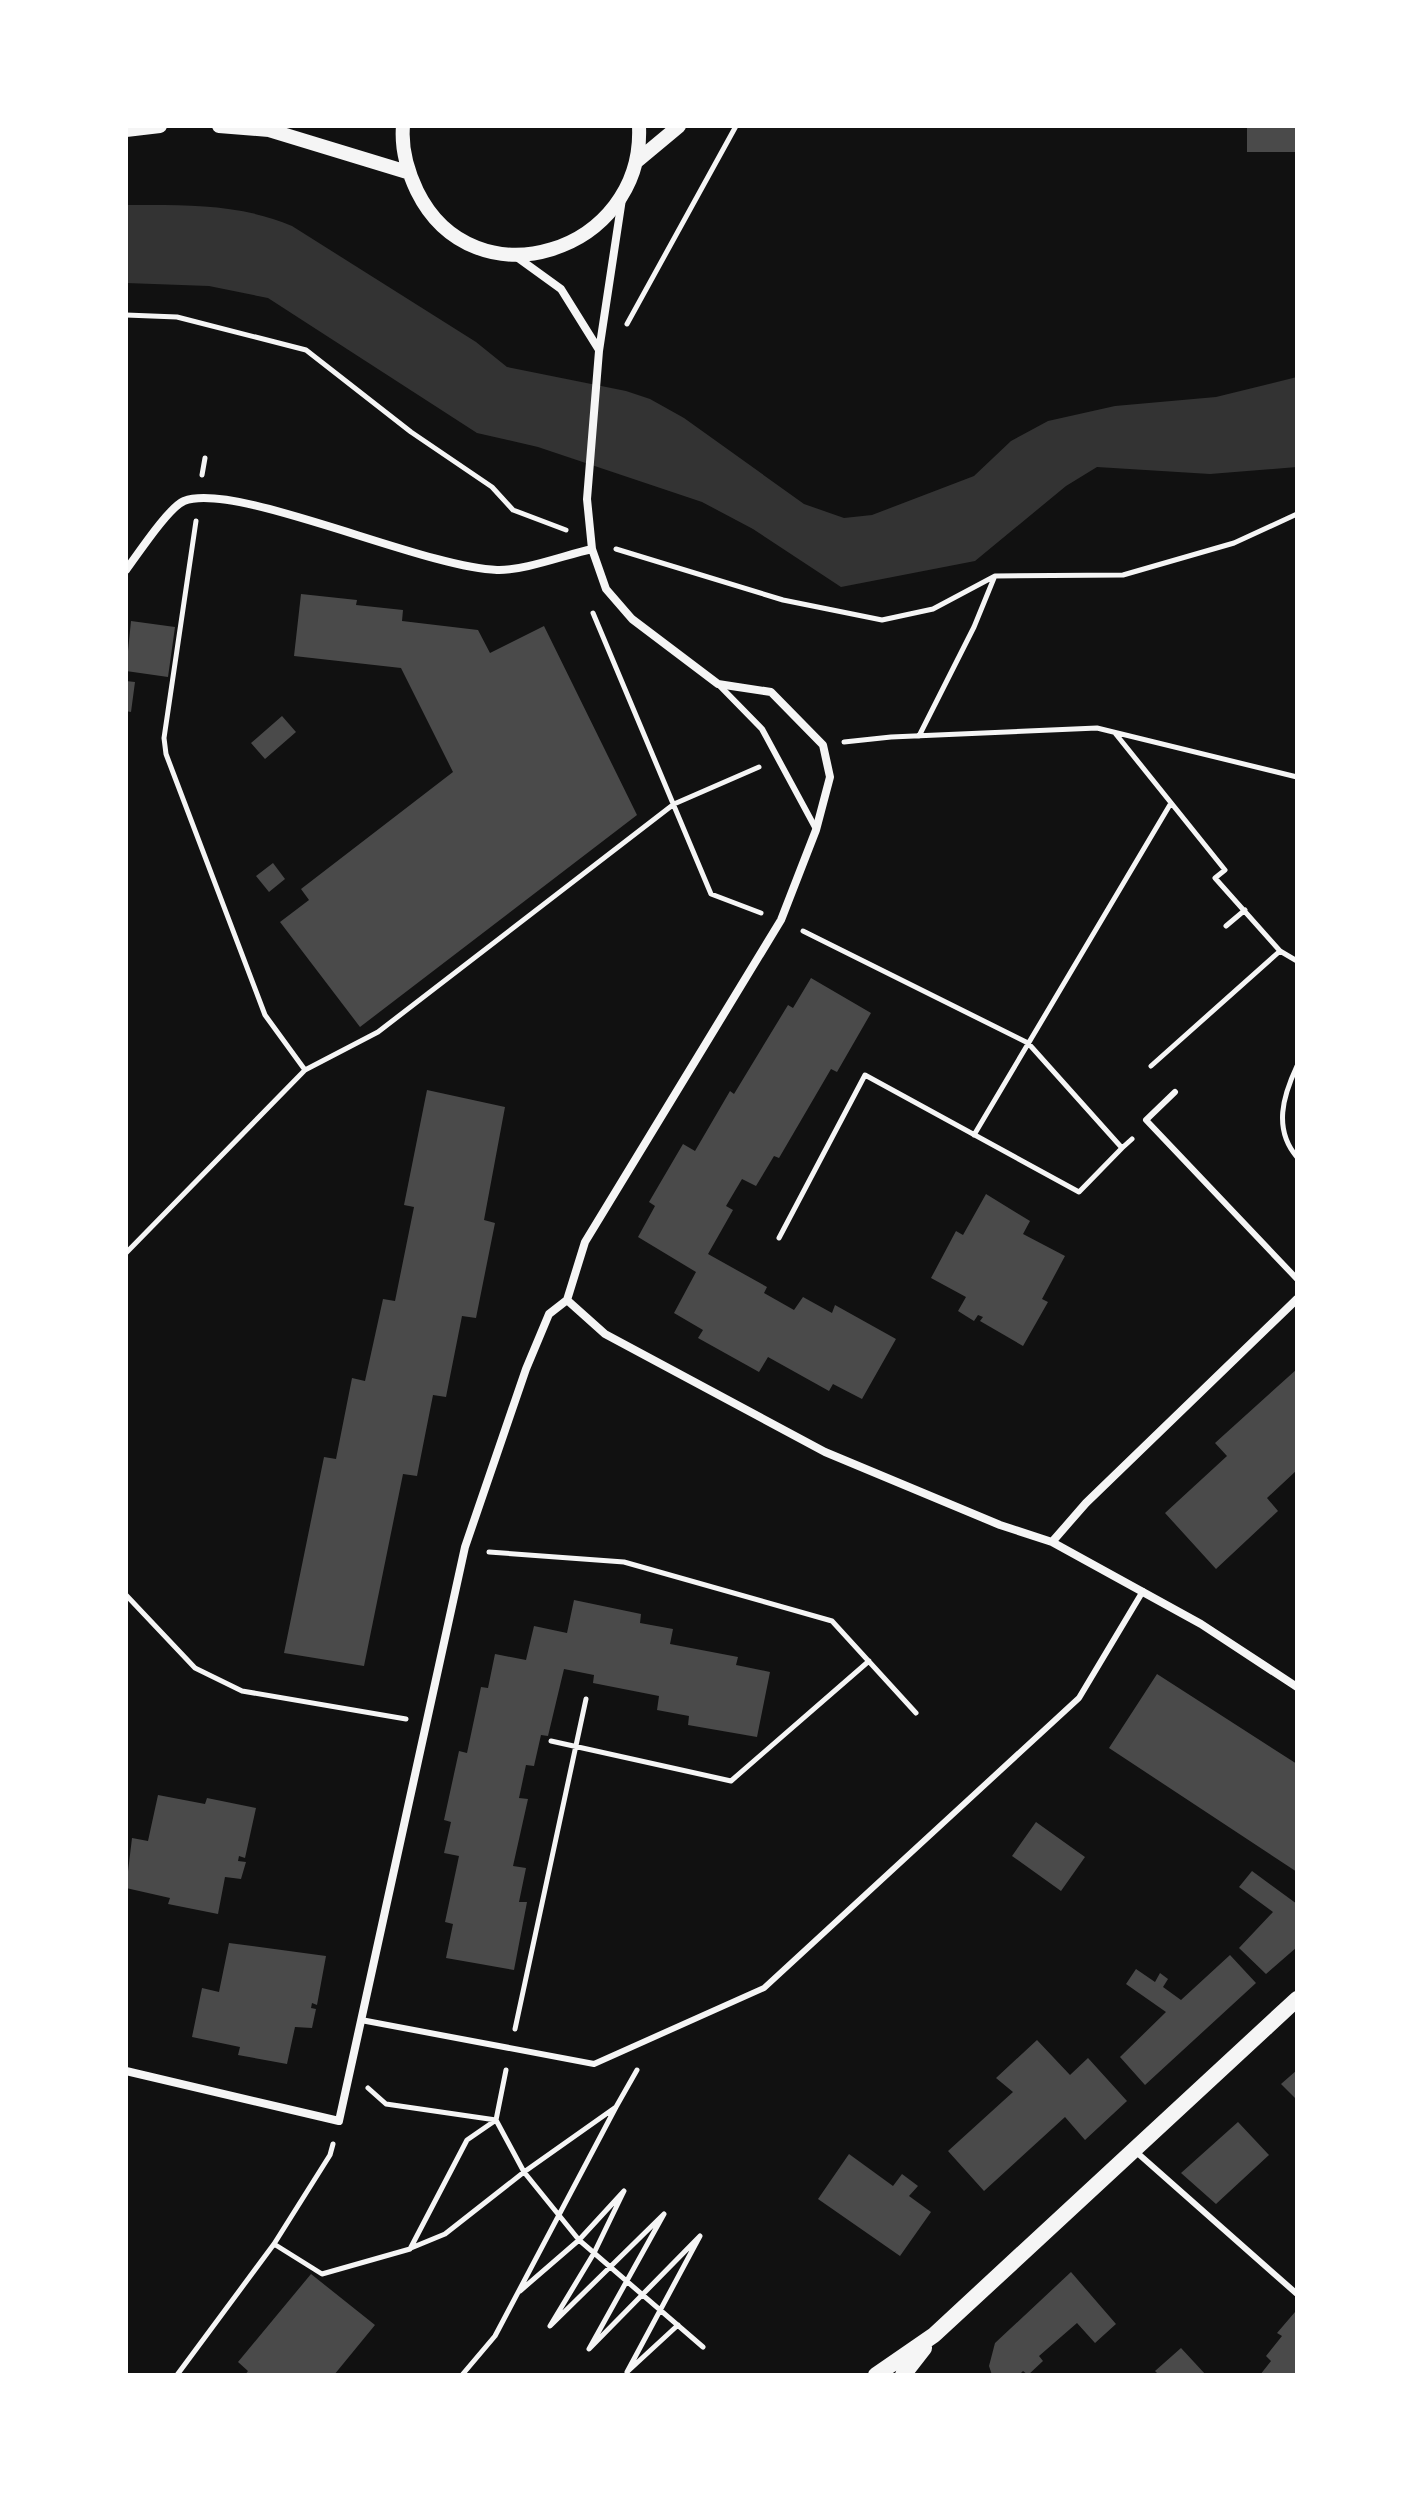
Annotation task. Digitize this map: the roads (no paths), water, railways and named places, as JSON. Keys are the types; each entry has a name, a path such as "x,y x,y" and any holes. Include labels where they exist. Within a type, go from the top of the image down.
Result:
{"main road":[{"path":"876,2375 934,2335 1297,1999"},
{"path":"903,2375 934,2335"}],"street":[{"path":"126,130 160,126"},
{"path":"219,126 269,130 407,172"},
{"path":"269,130 286,126"},
{"path":"403,126 407,172 423,204 448,230 479,247 514,255 546,252 576,241 602,223 622,198"},
{"path":"126,2071 339,2121 465,1547 526,1369 549,1314 567,1300 585,1242 690,1064 781,920 816,830 830,777 823,745 771,692 718,684 632,619 606,589 591,544 587,499 599,351 622,198 637,161 639,126"},
{"path":"637,161 679,126"},
{"path":"514,255 561,289 599,351"},
{"path":"126,570 181,502 199,497 249,503 387,546 498,570 591,544"},
{"path":"1052,1542 1086,1503 1297,1299"},
{"path":"567,1300 605,1334 825,1452 1000,1525 1052,1542 1143,1591 1297,1687"}],"lane":[{"path":"718,684 762,729 816,830"},
{"path":"1175,1092 1146,1120 1297,1279"},
{"path":"361,2020 594,2064 764,1988 1079,1698 1143,1591"},
{"path":"1134,2150 1297,2294"}]}
